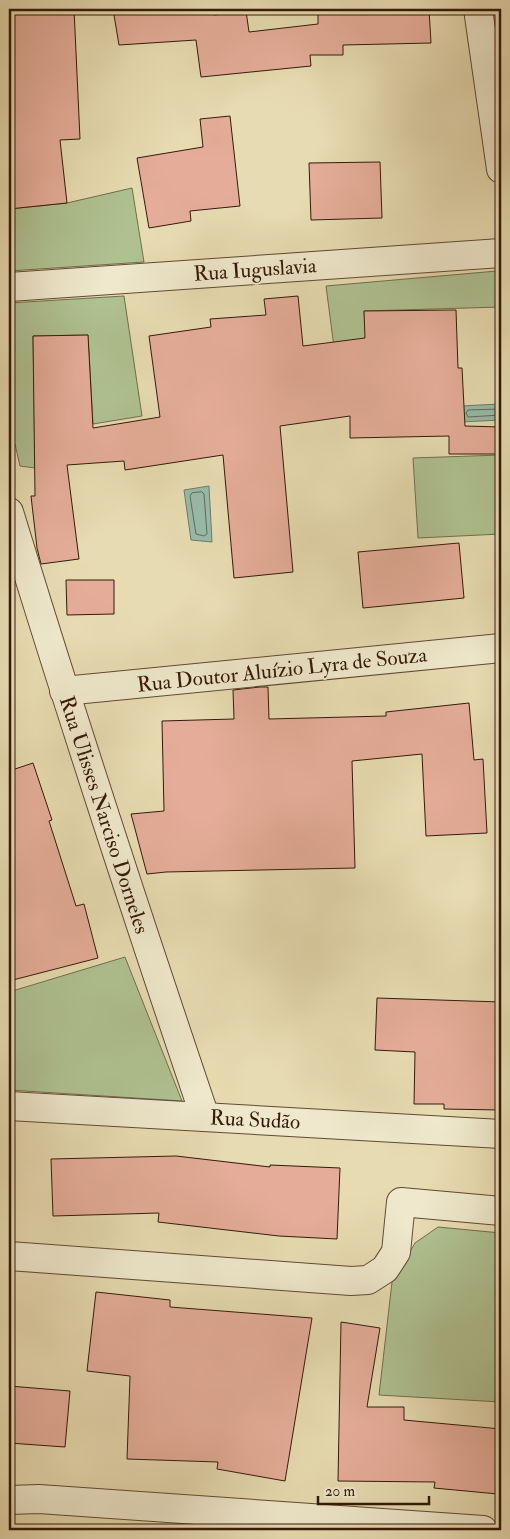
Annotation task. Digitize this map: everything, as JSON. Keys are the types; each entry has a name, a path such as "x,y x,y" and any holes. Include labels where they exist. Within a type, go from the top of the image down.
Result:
{"street":[{"path":"478,9 501,169"},
{"name":"Rua Iuguslavia","path":"9,287 501,253"},
{"name":"Rua Ulisses Narciso Dorneles","path":"9,512 127,886 205,1117"},
{"name":"Rua Doutor Aluízio Lyra de Souza","path":"64,691 501,648"},
{"name":"Rua Sudão","path":"9,1106 501,1134"},
{"path":"9,1256 352,1281 368,1280 385,1268 396,1252 401,1202 501,1211"},
{"path":"9,1500 48,1500 483,1530"}],"shaded area":[{"path":"132,188 144,262 9,271 9,209 67,203"},
{"path":"497,271 501,307 364,311 367,352 335,355 326,286"},
{"path":"124,296 142,416 93,424 88,335 33,336 35,468 20,466 15,444 9,443 9,303"},
{"path":"501,455 501,534 418,538 413,458"},
{"path":"125,957 182,1101 9,1090 9,992"},
{"path":"438,1227 501,1233 501,1402 379,1395 392,1282 415,1243"}],"water":[{"path":"501,404 501,420 461,422 460,406"},
{"path":"209,486 212,542 191,540 184,490"}],"building":[{"path":"9,9 74,9 80,139 60,140 67,203 9,209"},
{"path":"113,9 213,9 214,15 246,11 249,32 318,24 318,9 429,9 431,43 343,45 343,55 310,55 311,66 201,77 196,40 119,45"},
{"path":"230,116 240,206 190,211 191,221 149,228 137,158 203,147 200,119"},
{"path":"380,162 382,218 311,220 309,163"},
{"path":"298,296 303,346 365,338 364,311 456,310 458,368 462,368 465,426 501,427 501,454 449,454 449,436 350,438 350,416 280,426 293,572 234,578 223,455 125,470 124,461 67,465 79,559 41,564 37,548 31,496 35,496 33,336 88,335 93,428 160,417 149,336 211,327 210,319 266,315 264,299"},
{"path":"459,543 464,598 363,608 358,552"},
{"path":"66,580 114,580 114,614 67,615"},
{"path":"268,687 269,719 386,716 386,712 469,703 474,760 483,759 487,833 426,836 422,754 352,761 355,868 147,874 131,814 164,811 162,721 234,719 233,690"},
{"path":"33,763 52,820 49,821 76,906 84,904 98,958 9,981 9,771"},
{"path":"377,998 501,1002 501,1110 444,1109 444,1104 414,1104 415,1052 375,1050"},
{"path":"176,1156 270,1167 270,1165 340,1168 337,1239 279,1236 158,1222 159,1213 53,1216 51,1159"},
{"path":"96,1292 170,1300 170,1307 312,1318 285,1481 217,1469 218,1462 127,1459 130,1376 87,1371"},
{"path":"341,1322 380,1328 367,1407 404,1407 404,1420 501,1429 498,1494 434,1488 435,1482 338,1481"},
{"path":"9,1386 70,1391 65,1447 9,1443"}]}
